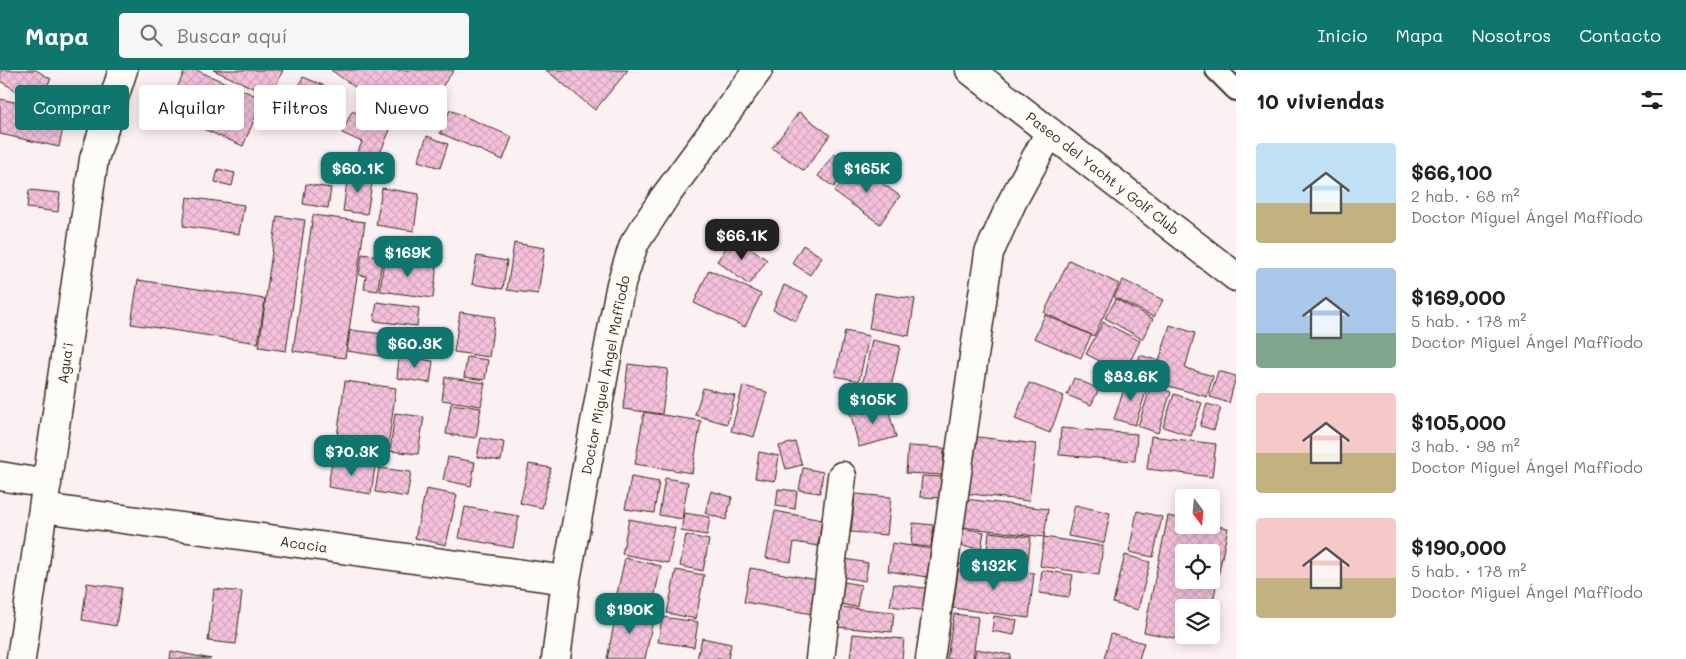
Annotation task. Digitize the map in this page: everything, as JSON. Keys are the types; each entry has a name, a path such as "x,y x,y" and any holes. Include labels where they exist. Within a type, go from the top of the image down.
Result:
{"street":[{"name":"Doctor Miguel Ángel Maffiodo","path":"556,659 566,580 621,284 634,244 664,198 758,70"},
{"name":"Paseo del Yacht y Golf Club","path":"970,70 1236,277"},
{"name":"Agua'i","path":"21,659 94,159 120,71"},
{"path":"930,659 988,253 1012,200 1050,132"},
{"name":"Acacia","path":"0,476 45,496 566,580"},
{"path":"820,659 842,476"}],"lane":[{"path":"1216,70 1236,90"}],"building":[{"path":"1,70 36,70 51,79 48,85 15,85 15,90 0,81"},
{"path":"185,70 196,70 231,85 178,85"},
{"path":"213,70 283,70 276,85 254,85 254,88"},
{"path":"331,70 454,70 443,85 356,85 356,88"},
{"path":"546,70 628,70 595,110"},
{"path":"303,77 323,85 300,85"},
{"path":"244,91 254,95 254,120 243,146 206,130 244,130"},
{"path":"0,99 15,102 15,130 62,130 59,147 0,134"},
{"path":"450,110 512,137 503,160 440,133 441,130 447,130 447,117"},
{"path":"352,111 356,113 356,130 390,130 376,162 357,154 362,142 342,133 343,130 346,130 346,124"},
{"path":"799,112 830,135 804,171 772,148"},
{"path":"427,136 448,144 440,168 418,161"},
{"path":"834,154 849,165 834,187 818,176"},
{"path":"856,164 900,196 880,224 834,192"},
{"path":"218,169 235,173 232,186 215,182"},
{"path":"348,174 373,177 367,214 343,211"},
{"path":"306,184 331,188 328,208 303,204"},
{"path":"382,188 419,194 414,231 376,225"},
{"path":"29,190 60,193 58,212 27,208"},
{"path":"187,197 244,205 239,234 183,226"},
{"path":"313,215 365,222 345,358 293,351"},
{"path":"277,216 305,220 286,351 259,347"},
{"path":"735,236 767,260 749,285 717,261"},
{"path":"514,243 545,248 538,294 507,290"},
{"path":"803,245 822,257 810,275 792,263"},
{"path":"362,254 382,257 378,291 364,289 366,276 359,275"},
{"path":"477,256 507,261 503,289 472,284"},
{"path":"384,258 437,265 433,298 380,291"},
{"path":"1069,260 1119,284 1094,336 1044,313"},
{"path":"709,270 761,294 745,327 694,303"},
{"path":"138,280 265,299 258,343 131,324"},
{"path":"1123,280 1163,300 1154,317 1114,297"},
{"path":"784,285 808,296 796,321 773,310"},
{"path":"875,293 915,299 909,336 869,328"},
{"path":"1116,299 1153,319 1142,339 1105,318"},
{"path":"377,302 419,308 417,326 374,321"},
{"path":"460,312 495,317 489,357 454,352"},
{"path":"1045,315 1091,335 1081,358 1034,338"},
{"path":"1103,322 1140,341 1124,374 1086,354"},
{"path":"1170,325 1195,333 1185,368 1213,376 1207,397 1134,376 1140,355 1159,361"},
{"path":"350,330 384,334 380,356 347,351"},
{"path":"845,331 869,336 859,381 835,376"},
{"path":"872,340 900,346 888,401 860,396"},
{"path":"399,356 433,361 430,383 397,378"},
{"path":"467,357 488,360 485,380 464,377"},
{"path":"628,364 668,369 662,414 623,409"},
{"path":"1218,371 1236,376 1229,403 1210,397"},
{"path":"445,377 485,383 481,406 442,400"},
{"path":"1074,378 1099,389 1091,405 1067,395"},
{"path":"1127,380 1148,386 1135,425 1114,419"},
{"path":"345,381 396,388 388,447 368,444 366,462 334,457"},
{"path":"1029,383 1064,396 1050,433 1015,419"},
{"path":"743,386 767,392 754,437 731,431"},
{"path":"1151,386 1171,392 1158,433 1138,426"},
{"path":"703,388 735,396 727,424 695,415"},
{"path":"1174,394 1202,403 1191,436 1163,427"},
{"path":"886,402 896,437 859,447 850,412"},
{"path":"451,404 481,408 476,438 446,434"},
{"path":"1207,404 1221,408 1214,430 1200,426"},
{"path":"644,412 701,421 692,473 635,464"},
{"path":"395,413 424,417 418,454 390,451"},
{"path":"1061,428 1137,434 1135,461 1059,455"},
{"path":"970,436 1036,444 1029,501 963,493"},
{"path":"1151,436 1216,444 1212,477 1147,469"},
{"path":"481,438 504,442 501,461 477,457"},
{"path":"795,442 802,465 786,469 779,446"},
{"path":"908,446 944,448 943,475 906,473"},
{"path":"759,452 779,456 775,481 755,478"},
{"path":"448,457 475,462 471,486 443,480"},
{"path":"332,461 375,467 371,494 328,487"},
{"path":"529,464 551,468 542,508 520,503"},
{"path":"379,468 411,472 407,497 375,492"},
{"path":"803,468 823,472 820,493 799,490"},
{"path":"922,476 943,477 941,498 920,497"},
{"path":"631,477 659,482 654,513 625,509"},
{"path":"665,478 688,482 682,519 659,515"},
{"path":"426,489 457,495 446,545 415,538"},
{"path":"778,489 797,491 795,509 776,506"},
{"path":"711,491 732,497 726,520 705,513"},
{"path":"855,494 891,497 887,535 851,532"},
{"path":"965,499 1048,509 1044,537 962,527"},
{"path":"1075,505 1110,513 1104,543 1068,536"},
{"path":"465,507 519,516 513,548 459,538"},
{"path":"775,511 822,520 818,546 794,542 791,562 766,558"},
{"path":"1137,511 1162,517 1153,557 1129,552"},
{"path":"684,513 710,517 707,535 681,531"},
{"path":"1168,516 1175,517 1175,534 1220,534 1220,527 1228,528 1220,567 1220,544 1175,544 1175,589 1216,589 1213,599 1175,599 1175,638 1144,632"},
{"path":"629,519 675,528 668,563 622,554"},
{"path":"913,523 933,525 931,547 911,545"},
{"path":"962,528 984,532 981,549 960,546"},
{"path":"989,532 1031,537 1027,566 986,561"},
{"path":"686,535 709,540 703,571 680,566"},
{"path":"1044,537 1103,546 1099,575 1040,566"},
{"path":"892,543 931,549 927,577 888,571"},
{"path":"1125,555 1150,562 1138,610 1113,603"},
{"path":"625,558 661,566 652,607 616,598"},
{"path":"846,559 868,563 865,581 843,577"},
{"path":"959,564 1034,573 1029,618 953,608"},
{"path":"750,568 824,581 818,615 744,602"},
{"path":"676,570 704,575 696,619 667,613"},
{"path":"1042,570 1073,575 1069,597 1039,593"},
{"path":"844,582 861,585 857,607 839,604"},
{"path":"87,583 122,588 116,626 82,620"},
{"path":"894,584 932,589 928,611 890,606"},
{"path":"214,589 242,592 236,644 208,641"},
{"path":"839,607 894,612 892,632 837,627"},
{"path":"617,609 654,615 645,659 607,659"},
{"path":"954,614 978,617 973,659 947,659"},
{"path":"994,616 1017,620 1014,635 992,631"},
{"path":"662,617 698,622 694,647 658,642"},
{"path":"853,634 904,639 902,659 850,659"},
{"path":"1111,634 1144,643 1139,659 1104,659"},
{"path":"702,638 731,644 728,659 697,659"},
{"path":"976,649 1011,655 1010,659 974,659"},
{"path":"171,651 211,659 170,659"}]}
